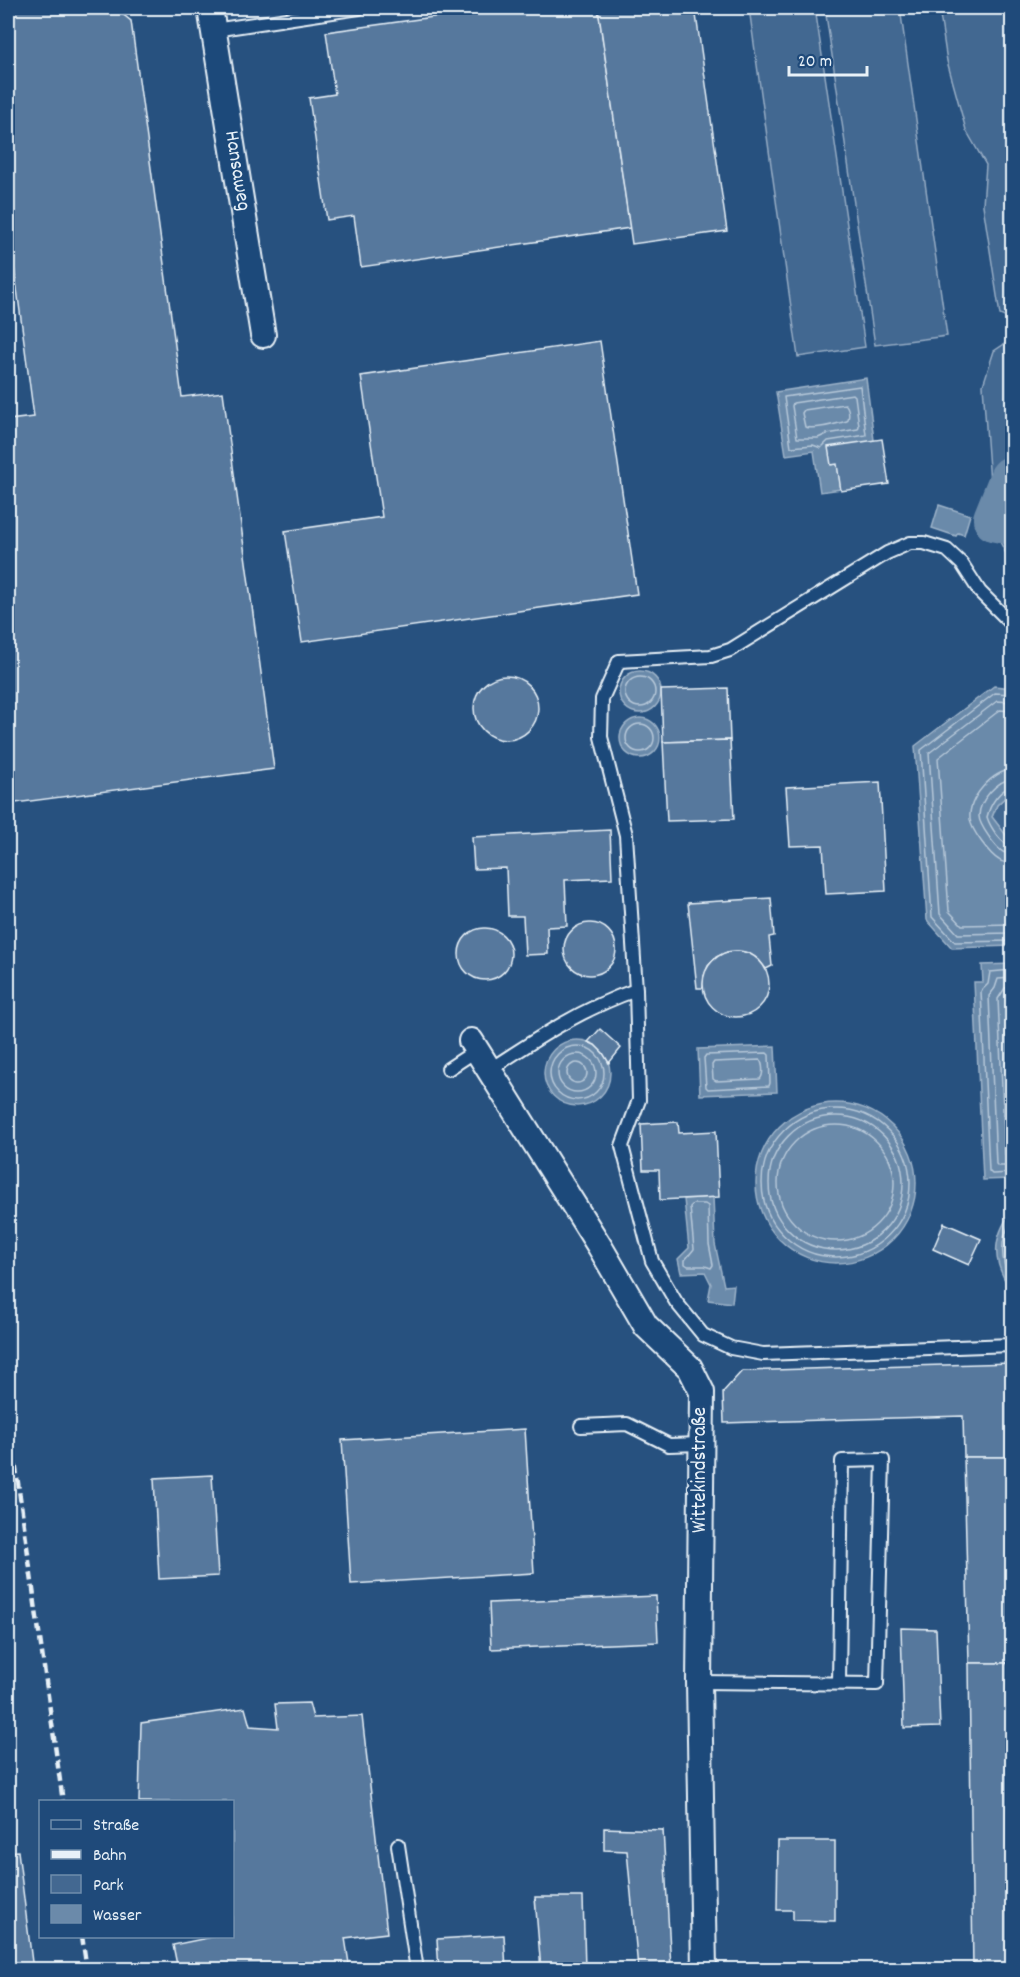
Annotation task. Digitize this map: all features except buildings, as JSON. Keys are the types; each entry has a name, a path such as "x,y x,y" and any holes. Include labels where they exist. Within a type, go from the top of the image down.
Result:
{"street":[{"name":"Hansaweg","path":"212,19 263,335"},
{"name":"Wittekindstraße","path":"479,1053 600,1247 646,1326 690,1368 702,1392 699,1682 704,1970"}],"lane":[{"path":"212,19 359,8"},
{"path":"1012,624 980,591 962,564 947,550 924,543 910,543 886,553 730,650 711,656 619,661 602,699 601,737 626,835 636,990 639,1100 622,1146 652,1261 676,1302 703,1335 731,1348 763,1354 1012,1345"},
{"path":"448,1069 479,1053 548,1031 612,999 636,990"},
{"path":"581,1426 627,1424 669,1445 701,1444"},
{"path":"699,1682 877,1684 883,1460 842,1461 839,1683"},
{"path":"398,1845 417,1970"}],"green space":[{"path":"749,8 815,8 865,347 798,357"},
{"path":"825,8 900,8 947,336 875,345"},
{"path":"939,8 1012,8 1012,320 1000,315 983,205 986,165 966,130 947,61"},
{"path":"1012,339 1012,565 999,540 990,483 983,385 994,351"},
{"path":"1012,791 1012,843 992,817 997,805"}],"water":[{"path":"866,378 874,440 837,464 841,489 820,492 814,451 786,455 776,392"},
{"path":"939,505 970,515 964,535 958,533 956,536 932,528"},
{"path":"640,671 655,677 661,692 655,707 640,713 625,707 619,692 625,677"},
{"path":"994,686 1012,688 1012,791 997,805 992,817 1012,843 1012,946 952,948 927,920 915,746"},
{"path":"640,718 648,719 654,724 659,730 659,746 654,752 648,757 640,758 632,757 626,752 621,746 620,738 621,730 626,724 632,719"},
{"path":"1012,964 1012,1179 983,1180 974,982 983,982 982,965"},
{"path":"577,1040 590,1043 600,1050 607,1060 610,1073 607,1086 600,1096 590,1103 577,1106 564,1103 554,1096 547,1086 544,1073 547,1060 554,1050 564,1043"},
{"path":"775,1046 777,1092 700,1095 698,1049"},
{"path":"836,1103 852,1104 867,1109 881,1116 893,1126 903,1138 910,1152 915,1167 915,1199 910,1214 903,1228 893,1240 881,1250 867,1257 852,1262 836,1263 820,1262 805,1257 791,1250 779,1240 769,1228 762,1214 757,1199 756,1183 757,1167 762,1152 769,1138 779,1126 791,1116 805,1109 820,1104"},
{"path":"713,1197 715,1244 724,1286 734,1285 732,1303 708,1300 711,1284 705,1272 681,1273 678,1259 689,1248 684,1199"},
{"path":"1012,1211 1012,1291 1005,1281 998,1261 997,1241"}],"waterway":[{"path":"1012,479 996,519 1012,522"}],"railway":[{"path":"8,1412 63,1800"},
{"path":"82,1938 87,1970"}]}
